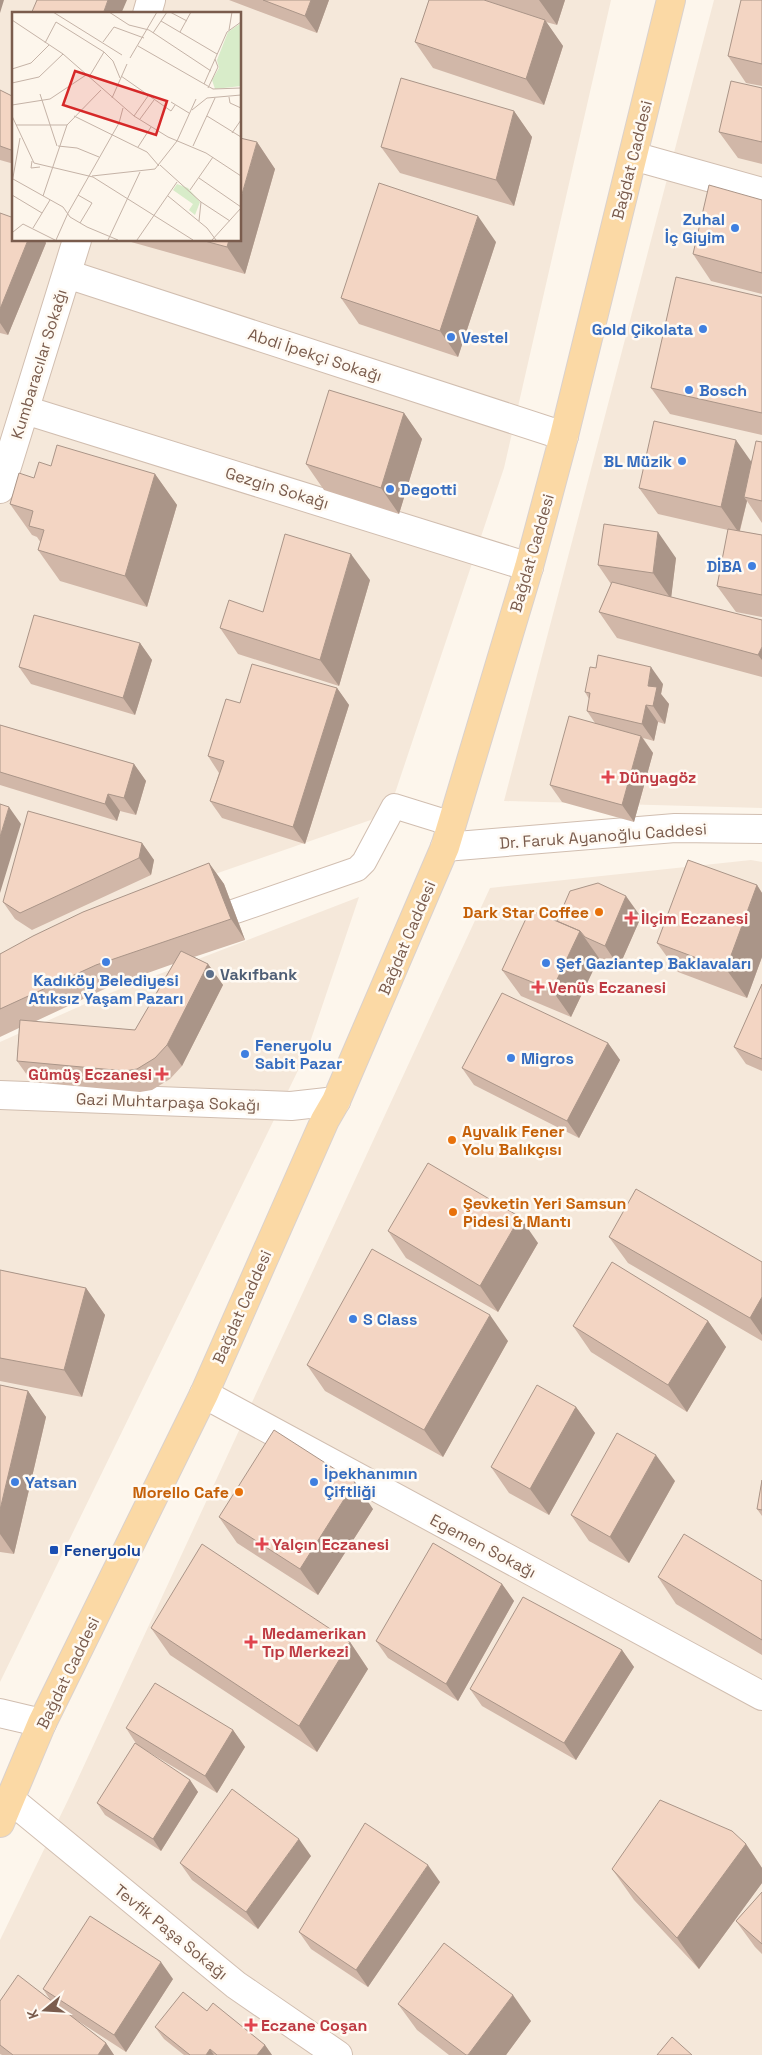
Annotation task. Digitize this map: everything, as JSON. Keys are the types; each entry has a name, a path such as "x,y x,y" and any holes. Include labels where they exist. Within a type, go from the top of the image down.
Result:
{"main road":[{"name":"Bağdat Caddesi","path":"6,1811 42,1724 204,1394 331,1111 448,836 529,567 564,436 671,0"}],"street":[{"path":"633,156 762,192"},
{"name":"Kumbaracılar Sokağı","path":"0,488 78,241"},
{"name":"Abdi İpekçi Sokağı","path":"67,274 564,436"},
{"name":"Gezgin Sokağı","path":"25,410 529,567"},
{"path":"180,930 355,870 364,862 394,806 448,836"},
{"name":"Dr. Faruk Ayanoğlu Caddesi","path":"448,836 675,828 762,829"},
{"name":"Gazi Muhtarpaşa Sokağı","path":"0,1095 291,1106 331,1111"},
{"name":"Gazi Muhtarpaşa Sokağı","path":"0,1110 281,1122 331,1111"},
{"name":"Egemen Sokağı","path":"204,1394 762,1696"},
{"path":"0,1713 42,1724"},
{"name":"Tevfik Paşa Sokağı","path":"6,1811 236,1985 338,2055"}],"shaded area":[{"path":"0,0 611,0 504,468 388,814 123,906 0,970"},
{"path":"714,0 762,0 762,808 504,801"},
{"path":"751,860 762,862 762,2055 0,2055 0,1940 69,1798 490,888"},
{"path":"359,897 306,1054 0,1682 0,1042 105,995"}],"building":[{"path":"37,0 108,0 104,12 32,12"},
{"path":"263,0 311,0 305,16"},
{"path":"429,0 484,0 545,20 526,79 415,42"},
{"path":"741,0 762,0 762,64 728,56"},
{"path":"401,78 514,111 496,180 381,147"},
{"path":"731,81 762,88 762,142 719,132"},
{"path":"0,90 12,96 12,150 0,146"},
{"path":"241,138 257,142 241,198"},
{"path":"379,183 478,216 440,331 341,298"},
{"path":"709,185 762,200 762,273 693,254"},
{"path":"0,213 12,217 12,241 28,241 0,309"},
{"path":"205,241 229,241 227,247"},
{"path":"676,277 762,297 762,413 651,388"},
{"path":"329,390 404,413 381,488 306,464"},
{"path":"654,421 736,440 721,507 639,488"},
{"path":"756,441 762,442 762,501 744,497"},
{"path":"57,445 155,474 125,576 38,550 44,530 29,526 33,511 10,504 19,473 34,478 39,462 51,466"},
{"path":"604,524 658,532 653,573 598,565"},
{"path":"728,529 762,535 762,595 717,586"},
{"path":"285,534 351,554 320,660 220,628 229,600 263,612"},
{"path":"612,582 762,620 762,647 758,655 599,612"},
{"path":"34,615 140,643 123,698 19,667"},
{"path":"598,655 651,667 648,686 657,687 653,706 646,705 642,724 587,711 590,693 585,692 590,667 596,668"},
{"path":"252,664 337,688 293,827 210,801 224,761 208,756 226,699 240,703"},
{"name":"Dünyagöz","path":"569,716 641,736 622,805 550,785"},
{"path":"0,725 134,764 124,798 108,794 105,804 0,772"},
{"path":"0,804 9,807 0,837"},
{"path":"28,811 142,843 139,858 20,913 3,902"},
{"path":"688,860 757,885 726,969 657,943"},
{"path":"209,863 231,919 96,965 0,1009 0,954 83,912"},
{"path":"598,883 626,896 605,946 585,937 580,931 557,921 570,891"},
{"path":"530,910 580,931 552,990 502,970"},
{"path":"181,951 208,964 167,1045 155,1058 137,1069 125,1071 17,1061 20,1020 135,1030"},
{"path":"762,984 762,1059 734,1047"},
{"path":"502,993 608,1043 567,1121 462,1068"},
{"path":"428,1163 520,1217 480,1286 388,1231"},
{"path":"636,1189 762,1262 762,1297 750,1318 609,1237"},
{"path":"372,1249 490,1315 424,1430 307,1365"},
{"path":"612,1262 708,1321 668,1385 573,1326"},
{"path":"0,1270 86,1288 64,1370 0,1358"},
{"path":"0,1385 28,1391 0,1510"},
{"path":"537,1385 576,1407 530,1489 491,1467"},
{"path":"274,1430 355,1482 300,1569 219,1517"},
{"path":"617,1433 656,1455 610,1537 571,1515"},
{"path":"762,1480 762,1510 757,1509"},
{"path":"684,1534 762,1581 762,1640 658,1577"},
{"path":"433,1543 502,1584 446,1684 376,1641"},
{"path":"202,1544 350,1642 299,1726 151,1628"},
{"path":"523,1597 622,1650 564,1743 470,1689"},
{"path":"155,1683 233,1730 205,1776 126,1728"},
{"path":"135,1743 190,1780 153,1839 97,1803"},
{"path":"232,1789 299,1839 246,1912 180,1863"},
{"path":"660,1800 732,1831 746,1844 677,1938 612,1869"},
{"path":"365,1823 428,1865 356,1970 299,1932"},
{"path":"762,1892 762,1944 736,1921"},
{"path":"90,1916 161,1962 114,2035 43,1989"},
{"path":"444,1943 513,1995 468,2055 398,2004"},
{"path":"18,1975 106,2043 98,2055 13,2055 0,2045 0,2001"},
{"path":"183,1992 207,2011 213,2003 265,2045 257,2055 217,2055 210,2049 206,2055 190,2055 155,2027"},
{"path":"672,2037 692,2055 657,2055"}],"place":[{"name":"Zuhal İç Giyim","path":"735,228"},
{"name":"Gold Çikolata","path":"703,329"},
{"name":"Vestel","path":"451,337"},
{"name":"Bosch","path":"689,390"},
{"name":"BL Müzik","path":"682,461"},
{"name":"Degotti","path":"390,489"},
{"name":"DİBA","path":"752,566"},
{"name":"Dünyagöz","path":"608,777"},
{"name":"Dark Star Coffee","path":"599,912"},
{"name":"İlçim Eczanesi","path":"631,918"},
{"name":"Kadıköy Belediyesi Atıksız Yaşam Pazarı","path":"106,962"},
{"name":"Şef Gaziantep Baklavaları","path":"546,963"},
{"name":"Vakıfbank","path":"210,974"},
{"name":"Venüs Eczanesi","path":"538,987"},
{"name":"Feneryolu Sabit Pazar","path":"245,1054"},
{"name":"Migros","path":"511,1058"},
{"name":"Gümüş Eczanesi","path":"162,1074"},
{"name":"Ayvalık Fener Yolu Balıkçısı","path":"452,1140"},
{"name":"Şevketin Yeri Samsun Pidesi & Mantı","path":"453,1212"},
{"name":"S Class","path":"353,1319"},
{"name":"Yatsan","path":"15,1482"},
{"name":"İpekhanımın Çiftliği","path":"314,1482"},
{"name":"Morello Cafe","path":"239,1492"},
{"name":"Yalçın Eczanesi","path":"262,1544"},
{"name":"Feneryolu","path":"54,1550"},
{"name":"Medamerikan Tıp Merkezi","path":"251,1642"},
{"name":"Eczane Coşan","path":"251,2025"}]}
